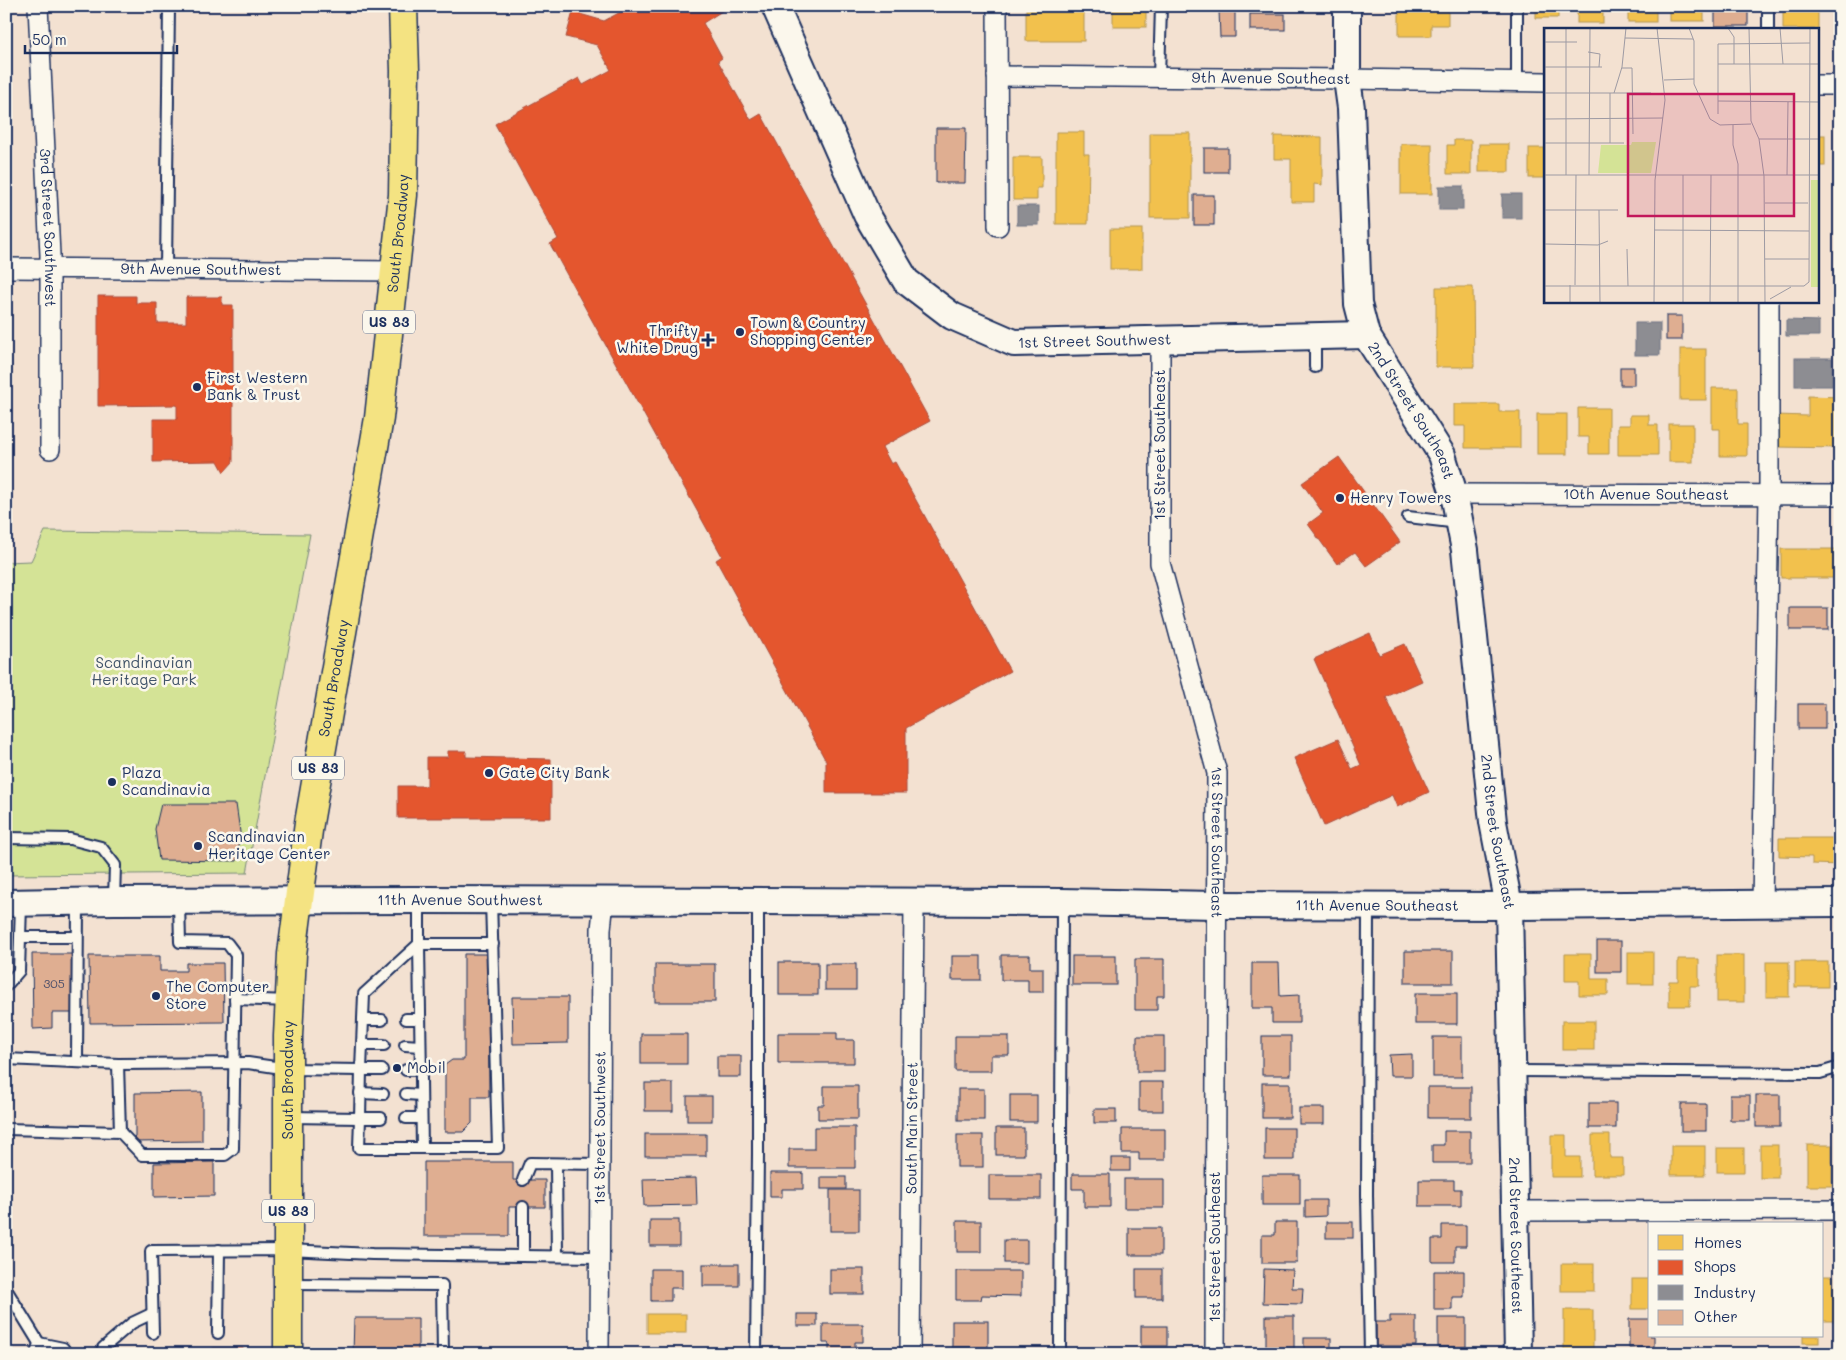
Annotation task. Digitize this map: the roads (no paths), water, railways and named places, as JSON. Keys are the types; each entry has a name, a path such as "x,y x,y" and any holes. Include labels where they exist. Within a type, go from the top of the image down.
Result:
{"main road":[{"name":"South Broadway","path":"288,1354 288,1069 292,954 309,823 378,418 403,195 405,70 403,6"}],"street":[{"name":"3rd Street Southwest","path":"38,6 51,269 50,450"},
{"name":"1st Street Southwest","path":"775,6 868,215 906,281 952,316 1014,343 1366,335"},
{"path":"997,6 998,226"},
{"path":"1347,6 1347,79 1351,108 1358,304 1366,335"},
{"name":"9th Avenue Southeast","path":"997,76 1544,82"},
{"path":"1818,85 1840,85"},
{"name":"9th Avenue Southwest","path":"6,268 395,271"},
{"path":"1762,904 1769,495 1770,302"},
{"name":"2nd Street Southeast","path":"1366,335 1442,455 1454,494 1464,550 1493,822 1509,906 1518,1354"},
{"name":"1st Street Southeast","path":"1160,339 1160,563 1216,773 1215,1354"},
{"name":"10th Avenue Southeast","path":"1454,494 1840,495"},
{"name":"11th Avenue Southwest","path":"14,903 299,900 914,902"},
{"name":"1st Street Southwest","path":"599,1354 601,929 604,901"},
{"name":"11th Avenue Southeast","path":"914,902 1509,906 1840,903"},
{"name":"South Main Street","path":"910,1354 914,902"},
{"path":"1515,1212 1840,1210"}],"lane":[{"path":"166,269 169,6"},
{"path":"1159,78 1161,6"},
{"path":"1517,6 1517,82"},
{"path":"1768,6 1768,28"},
{"path":"1315,337 1315,367"},
{"path":"1408,517 1459,524"},
{"path":"6,838 70,839 102,847 115,865 114,901"},
{"path":"419,900 422,1148"},
{"path":"491,900 493,944 498,1148 359,1148 364,994 419,944 493,944"},
{"path":"118,1064 120,1132 142,1155 225,1155 233,1149 236,955 227,943 180,942 179,901"},
{"path":"77,1061 78,902"},
{"path":"756,1354 758,902"},
{"path":"1060,1354 1062,902"},
{"path":"6,986 19,971 21,937 14,903"},
{"path":"1368,905 1367,1195 1370,1354"},
{"path":"21,937 77,937"},
{"path":"234,999 290,1001"},
{"path":"406,1020 420,1019"},
{"path":"363,1020 382,1020"},
{"path":"362,1045 384,1045"},
{"path":"405,1045 420,1046"},
{"path":"6,1059 118,1064 248,1063 288,1069 382,1070"},
{"path":"1512,1071 1820,1073 1840,1067"},
{"path":"406,1070 420,1070"},
{"path":"360,1093 383,1094"},
{"path":"406,1094 421,1095"},
{"path":"288,1117 382,1118"},
{"path":"406,1118 421,1118"},
{"path":"6,1129 120,1132"},
{"path":"522,1180 530,1163 600,1164"},
{"path":"556,1164 557,1256"},
{"path":"523,1207 523,1256"},
{"path":"218,1333 219,1250"},
{"path":"153,1333 152,1251 288,1250 332,1253 600,1257"},
{"path":"288,1284 442,1285 443,1354"},
{"path":"6,1289 39,1343 36,1354"},
{"path":"101,1354 103,1348 132,1323 152,1314"},
{"path":"39,1343 63,1348 67,1354"}],"place":[{"name":"Town & Country Shopping Center","path":"740,332"},
{"name":"Thrifty White Drug","path":"708,340"},
{"name":"First Western Bank & Trust","path":"197,387"},
{"name":"Henry Towers","path":"1340,498"},
{"name":"Gate City Bank","path":"489,773"},
{"name":"Plaza Scandinavia","path":"112,782"},
{"name":"Scandinavian Heritage Center","path":"198,846"},
{"name":"The Computer Store","path":"156,996"},
{"name":"Mobil","path":"397,1068"}],"park label":[{"name":"Scandinavian Heritage Park","path":"144,672"}]}
